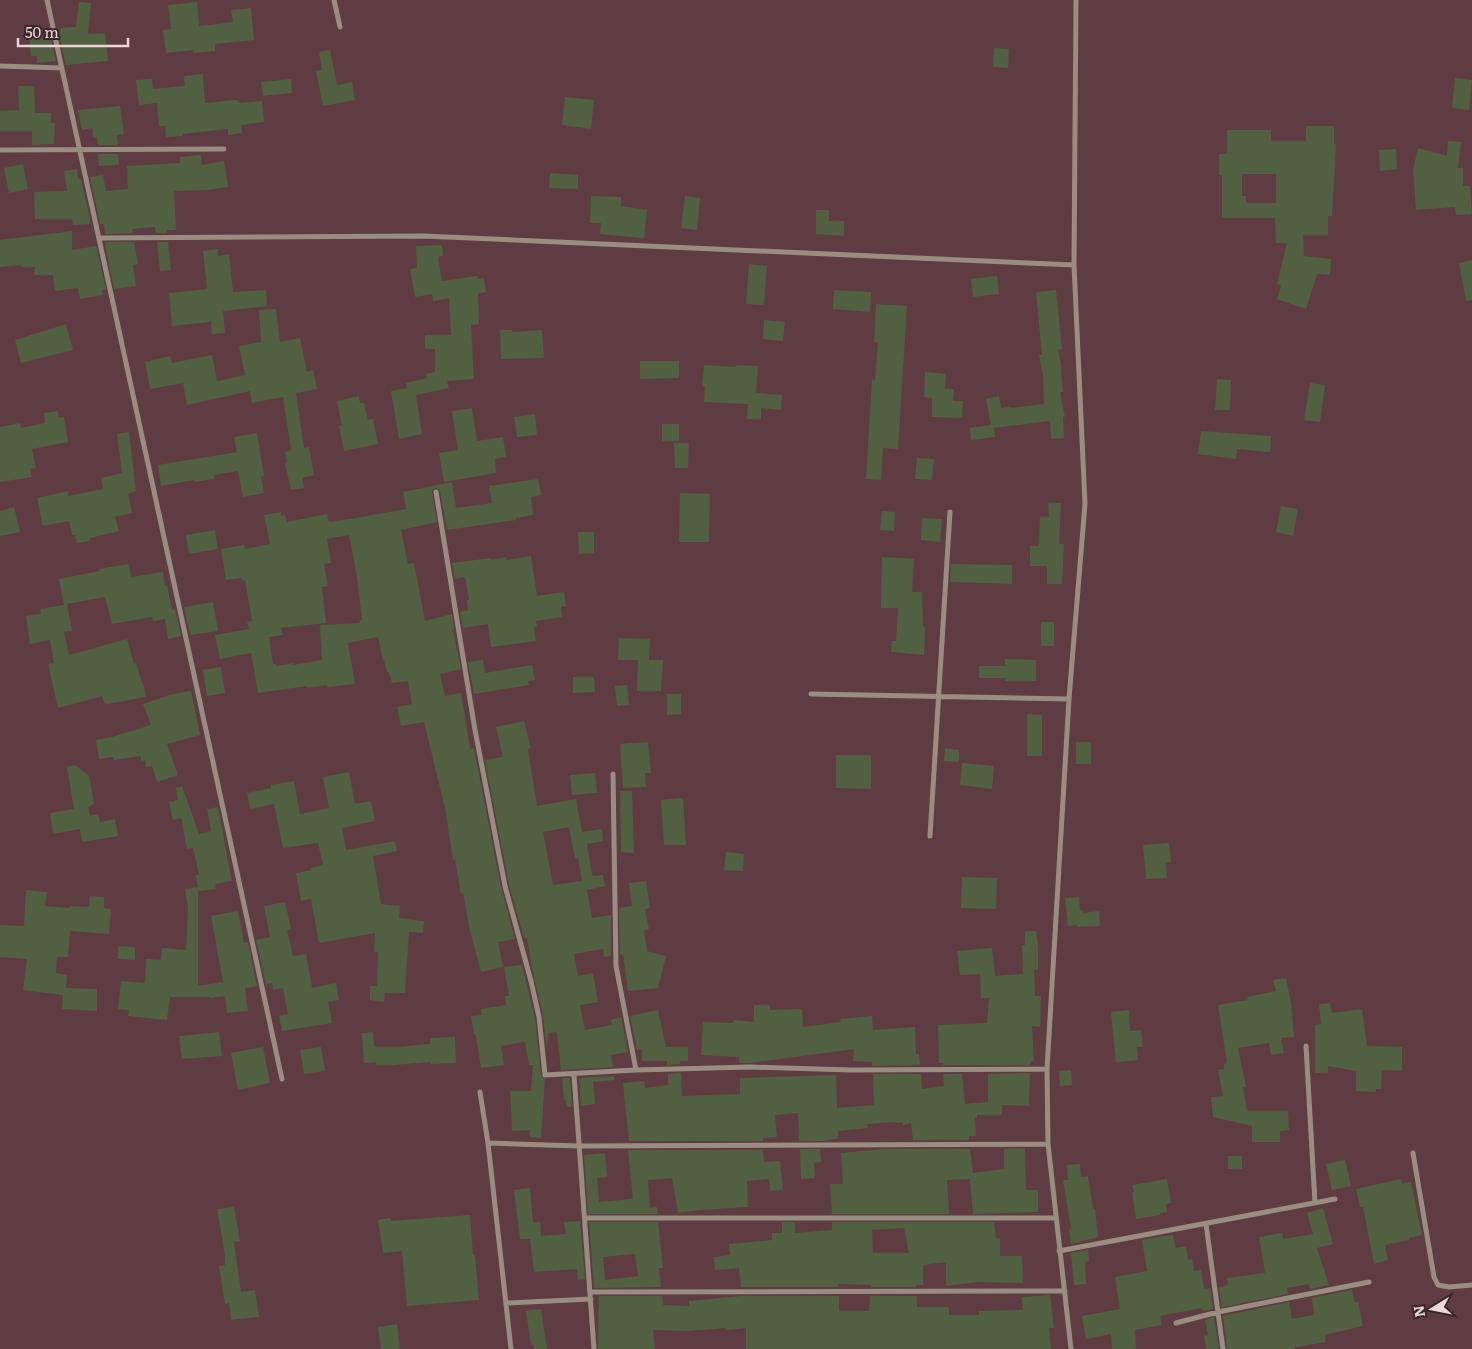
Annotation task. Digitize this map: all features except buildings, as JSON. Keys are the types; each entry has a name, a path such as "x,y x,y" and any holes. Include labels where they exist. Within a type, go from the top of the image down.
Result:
{"street":[{"path":"47,0 282,1078"},
{"path":"334,0 340,27"},
{"path":"1071,1349 1048,1144 1047,1069 1069,699 1085,504 1074,265 1076,0"},
{"path":"0,66 62,68"},
{"path":"0,150 224,149"},
{"path":"100,238 424,236 1074,265"},
{"path":"436,492 475,730 506,886 531,981 538,1017 545,1076 636,1070 750,1067 851,1070 1047,1069"},
{"path":"930,836 950,512"},
{"path":"811,694 1069,699"},
{"path":"613,774 616,966 636,1070"},
{"path":"1306,1046 1315,1203"},
{"path":"574,1075 594,1349"},
{"path":"480,1092 488,1143 511,1349"},
{"path":"488,1143 579,1146 1048,1144"},
{"path":"1413,1153 1434,1276 1438,1285 1449,1287 1472,1285"},
{"path":"1059,1251 1334,1199"},
{"path":"585,1218 1056,1218"},
{"path":"1206,1224 1223,1349"},
{"path":"1176,1323 1218,1312 1369,1282"},
{"path":"590,1292 1065,1291"},
{"path":"506,1303 591,1299"}]}
